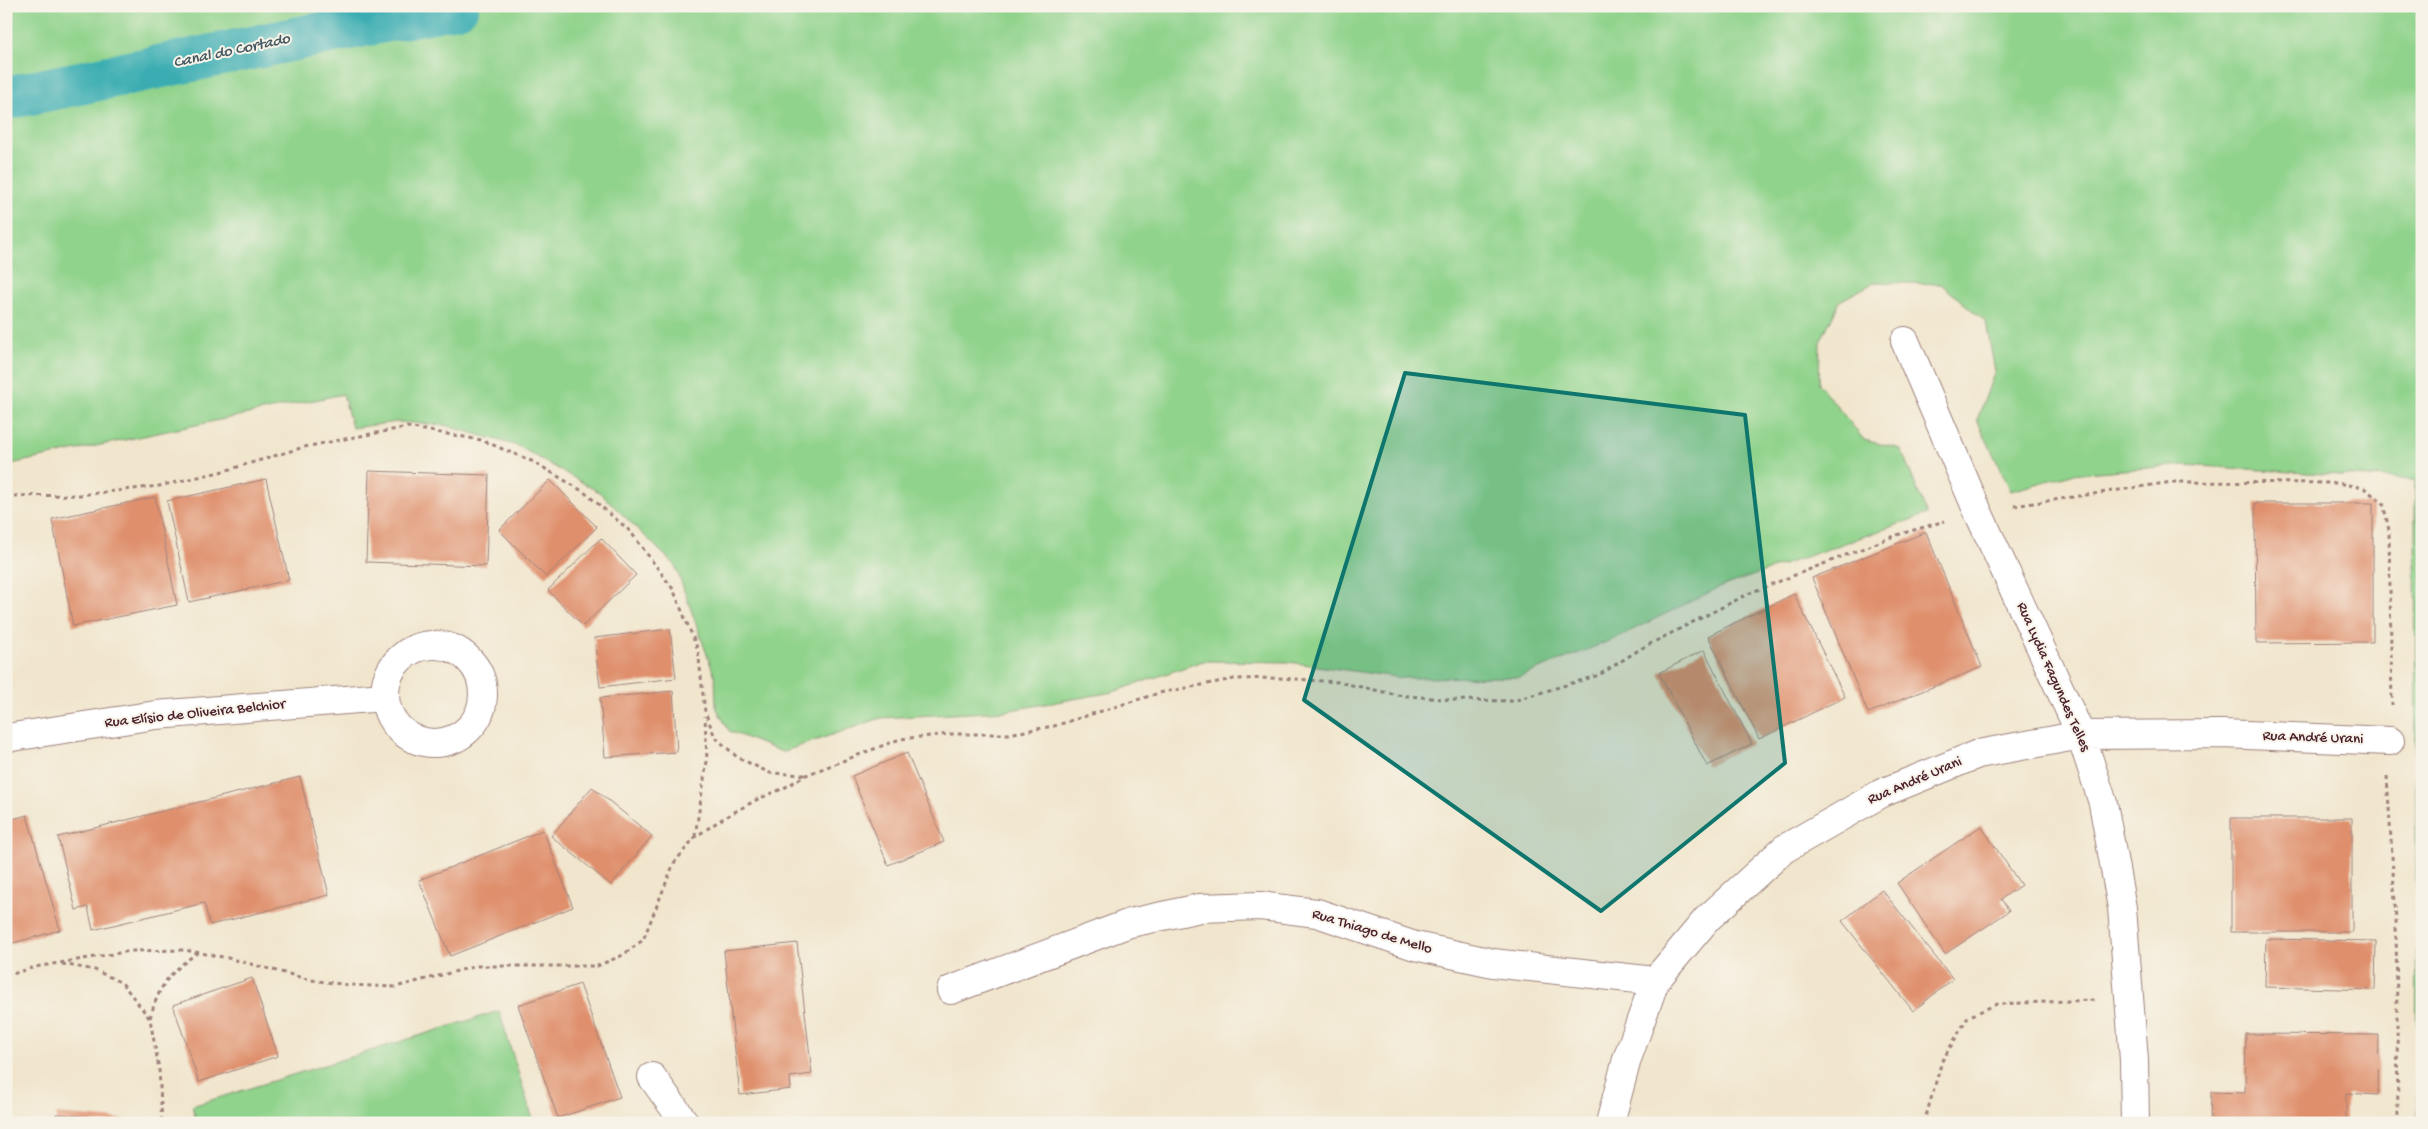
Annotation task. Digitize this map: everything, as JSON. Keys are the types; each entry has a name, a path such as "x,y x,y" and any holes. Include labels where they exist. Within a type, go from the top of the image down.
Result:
{"street":[{"name":"Rua Lydia Fagundes Telles","path":"1905,341 1978,512 2081,735 2103,803 2122,908 2134,1060 2135,1123"},
{"name":"Rua Elísio de Oliveira Belchior","path":"6,738 156,715 384,696"},
{"name":"Rua André Urani","path":"1610,1123 1627,1059 1655,981 1707,919 1784,849 1882,793 1978,754 2081,735 2223,734 2390,741"},
{"name":"Rua Thiago de Mello","path":"951,990 1130,923 1200,908 1260,906 1317,913 1415,946 1494,963 1655,981"},
{"path":"652,1077 685,1123"}],"path":[{"path":"6,496 80,495 159,486 224,471 304,447 407,427 481,440 534,462 584,492 630,531 673,589 698,650 704,712 707,761 695,837"},
{"path":"6,976 58,963 131,950 184,950 228,958 311,980 395,987 477,966 597,966 623,955 643,940 674,863 695,837 756,800 784,788 806,775 900,739 950,734 1008,734 1054,726 1159,693 1234,679 1279,678 1338,682 1398,695 1453,700 1514,701 1599,675 1642,648 1752,592 1897,535 1978,512 2172,482 2337,483 2364,488 2383,504 2389,530 2392,717 2387,788 2396,918 2398,1123"},
{"path":"704,712 714,737 738,757 770,773 806,775"},
{"path":"162,1123 159,1069 150,1019 157,996 174,969 197,953"},
{"path":"58,963 95,970 122,983 150,1019"},
{"path":"1924,1123 1942,1061 1968,1017 1996,1004 2129,998"}],"highlighted area":[{"path":"1405,373 1745,415 1785,763 1601,911 1304,700"}],"green space":[{"path":"6,6 2422,6 2422,1123 2417,1123 2415,480 2185,465 2072,474 2011,491 1977,420 1995,371 1986,322 1941,284 1875,282 1840,301 1820,342 1819,384 1864,440 1901,449 1927,514 1718,588 1614,639 1519,677 1403,678 1289,662 1203,661 1113,692 1005,711 881,718 782,752 729,731 716,707 715,677 675,565 599,492 518,446 444,425 397,422 352,428 343,394 6,465"},
{"path":"499,1011 534,1123 197,1123 192,1106"}],"building":[{"path":"369,471 489,475 486,566 366,562"},
{"path":"266,479 289,580 189,602 167,501"},
{"path":"550,480 597,527 546,577 499,530"},
{"path":"155,497 177,605 73,626 52,519"},
{"path":"2255,503 2373,503 2373,642 2256,643"},
{"path":"1926,532 1982,667 1868,713 1812,578"},
{"path":"601,538 636,575 583,626 548,590"},
{"path":"1794,594 1845,697 1759,739 1708,636"},
{"path":"670,629 676,678 600,687 594,638"},
{"path":"1704,650 1752,744 1707,766 1659,673"},
{"path":"673,691 677,752 605,757 600,698"},
{"path":"907,753 944,842 888,865 852,776"},
{"path":"300,777 329,895 210,925 204,903 93,930 88,907 76,910 58,837"},
{"path":"592,787 652,836 611,885 551,836"},
{"path":"27,815 60,930 6,945 6,821"},
{"path":"2231,818 2352,818 2352,932 2231,932"},
{"path":"1981,826 2021,885 2001,899 2009,911 1945,954 1897,883"},
{"path":"543,830 573,907 450,956 419,880"},
{"path":"1882,890 1953,979 1913,1011 1842,921"},
{"path":"2266,939 2376,941 2375,990 2265,987"},
{"path":"797,943 812,1074 790,1077 791,1089 740,1095 724,951"},
{"path":"252,978 278,1056 199,1082 173,1005"},
{"path":"580,984 620,1097 558,1118 518,1005"},
{"path":"2246,1034 2379,1035 2378,1095 2346,1093 2346,1123 2210,1123 2211,1092 2245,1093"},
{"path":"56,1114 145,1121 145,1123 56,1123"}],"waterway":[{"name":"Canal do Cortado","path":"6,98 457,6"}]}
